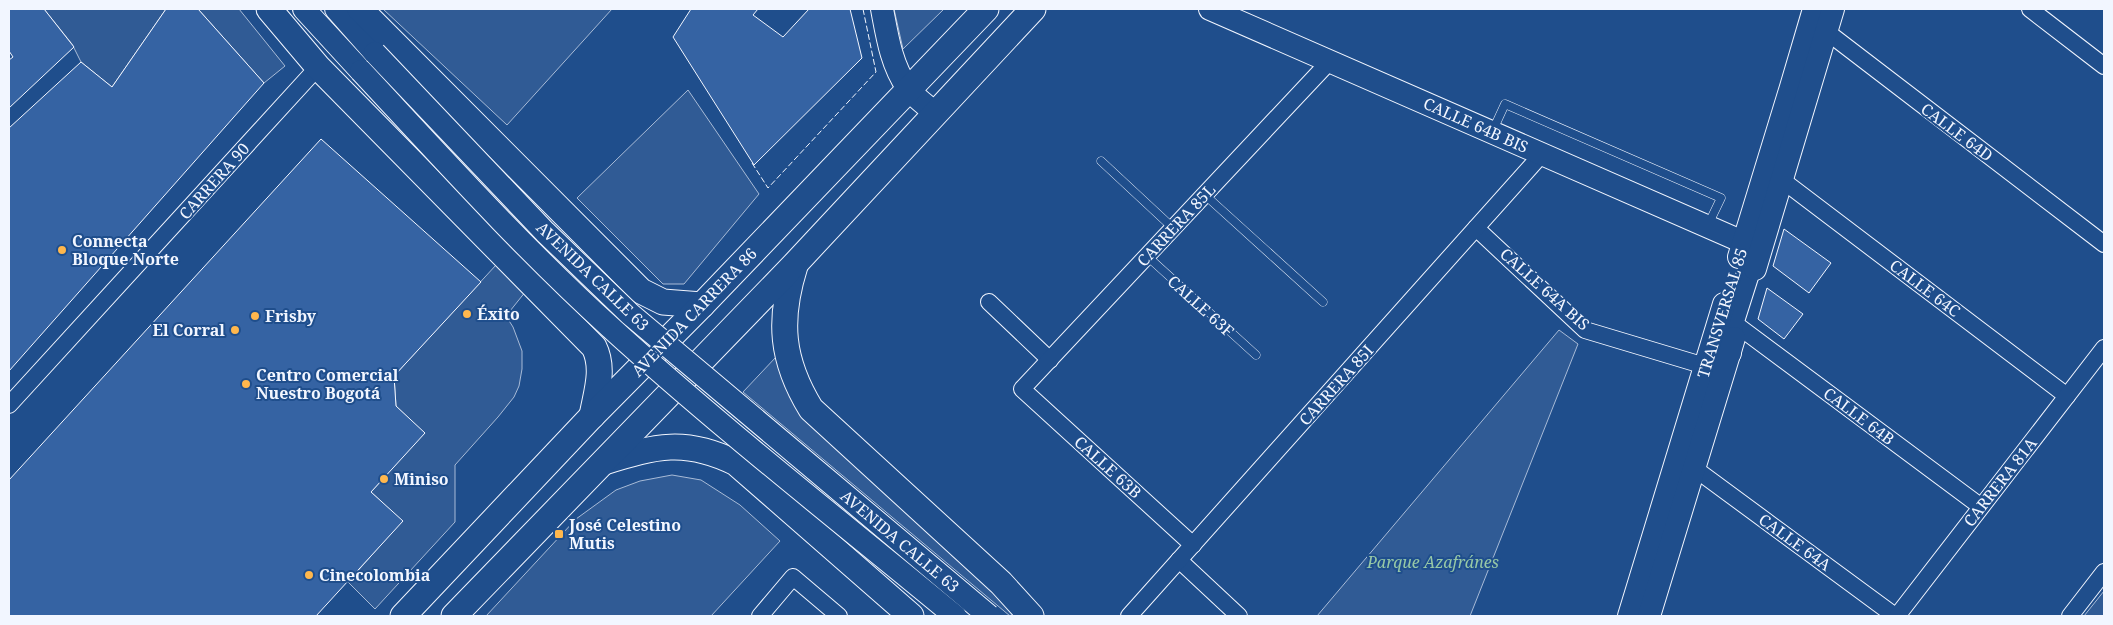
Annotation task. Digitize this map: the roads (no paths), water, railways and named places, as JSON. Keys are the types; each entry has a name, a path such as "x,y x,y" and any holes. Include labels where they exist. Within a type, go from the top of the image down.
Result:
{"main road":[{"path":"269,9 318,67 594,347 600,362 600,375 592,416"},
{"path":"360,9 641,291 662,302 702,305"},
{"name":"AVENIDA CARRERA 86","path":"403,616 592,416 702,305 908,88 986,9"},
{"path":"454,616 796,263 1033,9"},
{"path":"796,263 787,294 784,330 794,376 801,393 812,409 1001,583 1031,616"},
{"path":"602,462 642,450 678,446 702,449 736,463 911,616"}],"street":[{"name":"AVENIDA CALLE 63","path":"304,9 526,245 610,326 686,393 955,616"},
{"name":"AVENIDA CALLE 63","path":"336,9 545,232 630,314 988,616"},
{"path":"882,9 890,48 897,70 908,88 936,114"},
{"name":"CALLE 64B BIS","path":"1210,9 1743,242"},
{"name":"TRANSVERSAL 85","path":"1629,616 1743,242 1817,20 1833,9"},
{"path":"2030,9 2104,66"},
{"name":"TRANSVERSAL 85","path":"1653,614 1694,468 1782,180 1817,20"},
{"name":"CALLE 64D","path":"1817,20 2104,244"},
{"name":"CARRERA 85L","path":"1022,389 1330,62"},
{"name":"CARRERA 90","path":"9,405 318,67"},
{"name":"CARRERA 85I","path":"1129,616 1542,154"},
{"name":"CALLE 64C","path":"1782,180 2067,396"},
{"name":"CALLE 64A BIS","path":"1476,228 1585,330 1705,366"},
{"path":"1730,352 1732,324 1752,262 1750,249 1743,242"},
{"path":"989,302 1050,360"},
{"name":"CALLE 64B","path":"1738,326 1980,506"},
{"name":"CARRERA 81A","path":"1896,616 2104,348"},
{"name":"CALLE 63B","path":"1022,389 1193,545"},
{"name":"CALLE 64A","path":"1694,468 1896,616"},
{"path":"1179,560 1239,616"},
{"path":"2070,616 2104,572"},
{"path":"760,616 793,577 839,616"}],"lane":[{"path":"1492,132 1505,104 1712,194 1720,198 1708,226"},
{"path":"1101,161 1174,228"},
{"path":"1205,194 1323,302"},
{"name":"CALLE 63F","path":"1147,256 1256,355"}],"place":[{"name":"Connecta Bloque Norte","path":"62,250"},
{"name":"Éxito","path":"467,314"},
{"name":"Frisby","path":"255,316"},
{"name":"El Corral","path":"235,330"},
{"name":"Centro Comercial Nuestro Bogotá","path":"246,384"},
{"name":"Miniso","path":"384,479"},
{"name":"José Celestino Mutis","path":"559,534"},
{"name":"Cinecolombia","path":"309,575"}],"park label":[{"name":"Parque Azafránes","path":"1433,562"}]}
